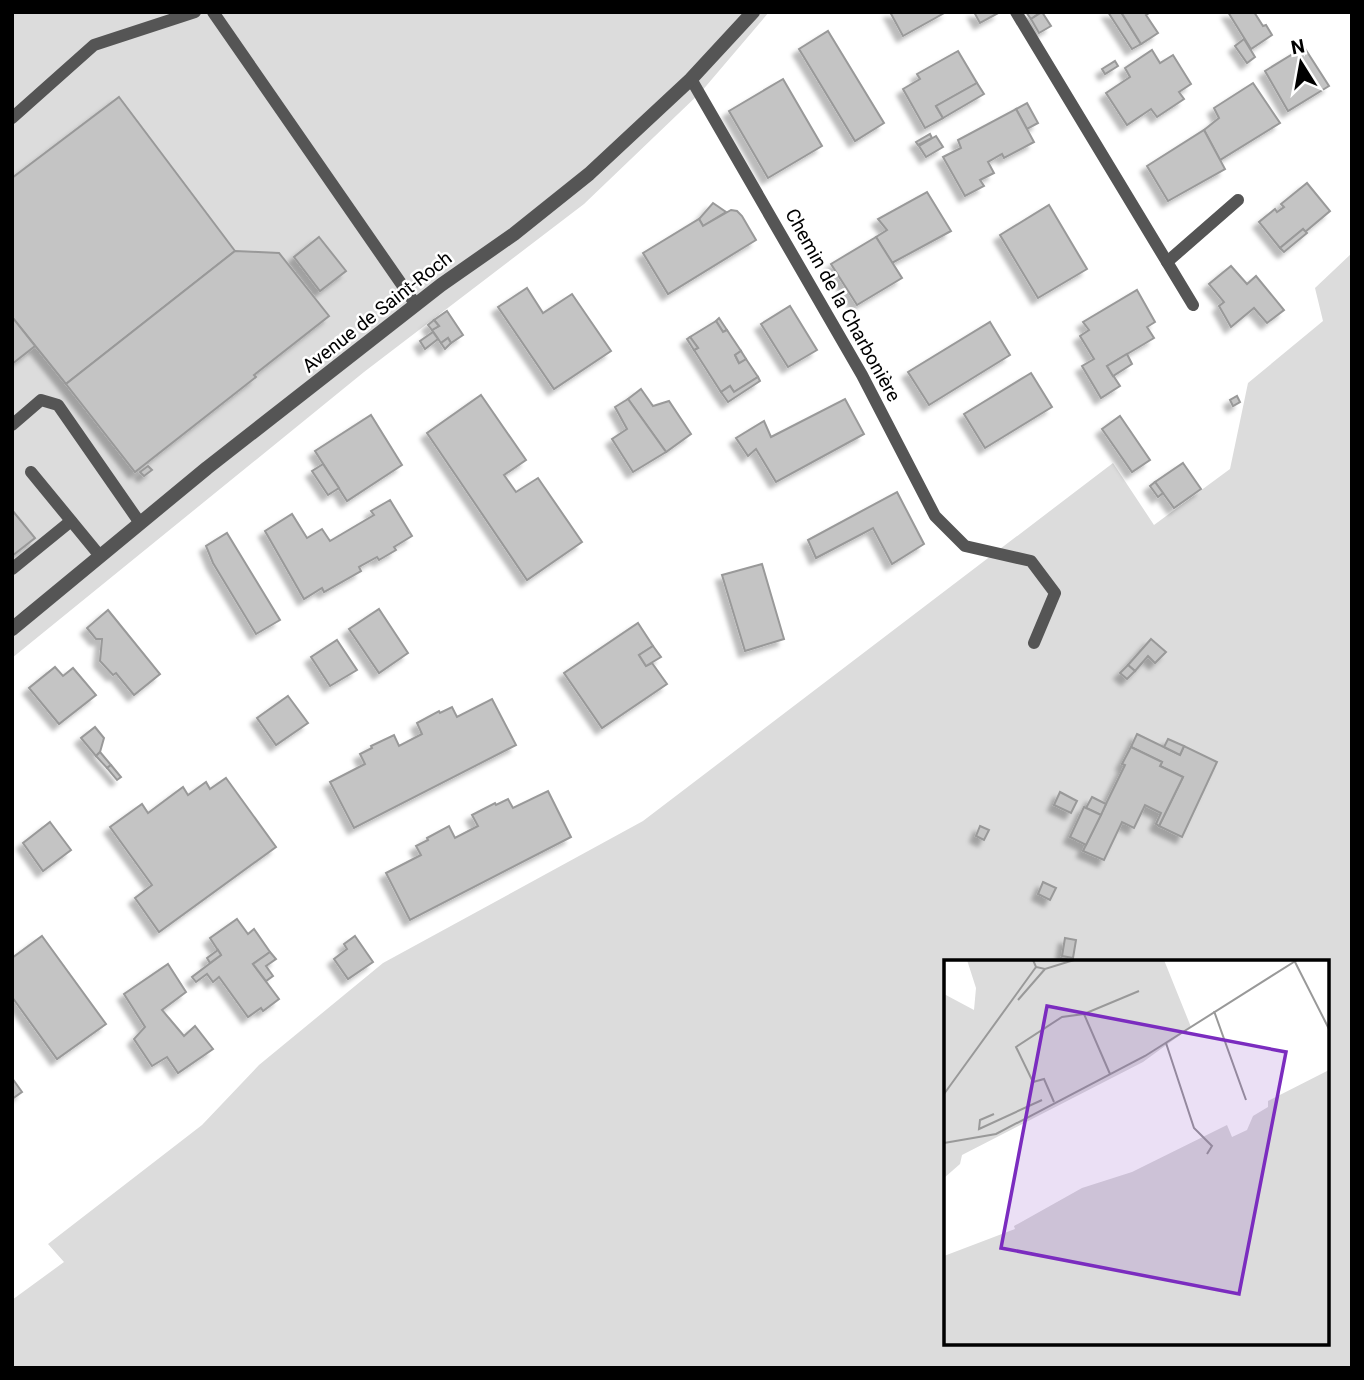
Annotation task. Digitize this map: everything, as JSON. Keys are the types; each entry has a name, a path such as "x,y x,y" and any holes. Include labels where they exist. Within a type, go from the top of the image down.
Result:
{"street":[{"name":"Avenue de Saint-Roch","path":"12,629 207,468 441,285 514,234 589,174 691,79 753,12"}],"lane":[{"path":"12,118 94,45 195,12"},
{"path":"214,12 416,305"},
{"path":"1016,12 1193,305"},
{"name":"Chemin de la Charbonière","path":"691,79 862,375 935,516 965,546 1031,561 1055,593 1034,643"},
{"path":"1167,261 1238,200"},
{"path":"12,425 41,400 58,405 140,523"},
{"path":"31,472 100,556"},
{"path":"12,569 71,521"}],"shaded area":[{"path":"12,12 769,12 701,92 584,204 364,372 12,658"},
{"path":"1352,253 1352,1368 12,1368 12,1300 64,1262 48,1244 202,1125 259,1065 383,963 643,821 1113,463 1154,525 1230,469 1248,383 1323,321 1315,288"}],"building":[{"path":"890,12 946,12 903,36"},
{"path":"974,12 1000,12 980,23"},
{"path":"1026,12 1041,12 1031,19"},
{"path":"1042,12 1051,26 1039,33 1031,19"},
{"path":"1108,12 1121,12 1141,44 1132,49"},
{"path":"1121,12 1151,12 1146,15 1158,33 1141,44"},
{"path":"1228,12 1254,12 1272,35 1251,49"},
{"path":"828,31 884,123 855,141 799,49"},
{"path":"1244,39 1255,57 1247,63 1235,46"},
{"path":"1304,47 1329,86 1288,111 1265,71"},
{"path":"1152,50 1160,63 1173,55 1191,84 1179,92 1184,99 1157,117 1151,109 1127,125 1106,93 1130,77 1125,68"},
{"path":"958,51 977,83 936,106 943,118 925,128 903,89 920,79 917,74"},
{"path":"1115,61 1118,66 1105,74 1102,69"},
{"path":"783,79 822,146 768,178 729,111"},
{"path":"977,83 984,94 943,118 936,106"},
{"path":"1253,83 1280,123 1220,160 1204,130 1219,118 1214,108"},
{"path":"119,97 235,251 66,384 12,317 12,178"},
{"path":"1027,103 1038,123 1027,129 1016,109"},
{"path":"1016,109 1034,142 1004,158 1002,154 988,162 994,173 980,180 984,186 965,196 943,157 961,148 958,140"},
{"path":"1204,130 1225,169 1168,201 1147,166"},
{"path":"930,134 932,138 918,145 916,142"},
{"path":"936,136 943,147 926,157 919,146"},
{"path":"1307,183 1330,211 1280,248 1259,222 1275,209 1277,212 1284,207 1281,204"},
{"path":"927,192 951,231 892,263 876,237 887,230 878,219"},
{"path":"713,203 726,212 703,226 699,219"},
{"path":"1049,205 1087,269 1038,298 1000,235"},
{"path":"731,210 742,216 756,240 668,294 643,253 699,219 703,226"},
{"path":"1303,229 1307,233 1284,252 1280,248"},
{"path":"319,237 346,271 320,291 294,257"},
{"path":"876,237 902,278 857,305 831,264"},
{"path":"235,251 279,253 329,316 135,472 66,384"},
{"path":"1231,266 1247,284 1256,276 1284,310 1267,323 1254,308 1231,327 1219,306 1224,302 1209,284"},
{"path":"527,288 543,313 572,294 611,351 554,389 498,307"},
{"path":"1137,290 1155,322 1147,327 1154,338 1107,366 1120,386 1101,398 1082,366 1094,359 1080,336 1089,330 1083,322"},
{"path":"790,306 817,350 788,367 761,324"},
{"path":"447,311 463,335 451,343 448,338 441,343 432,330 439,326 434,320"},
{"path":"12,317 35,346 12,364"},
{"path":"719,318 727,330 723,332 716,321"},
{"path":"434,320 439,326 432,330 428,325"},
{"path":"716,321 723,332 727,330 741,351 735,355 739,363 746,359 758,377 734,392 730,386 721,392 694,350 698,348 690,337"},
{"path":"990,322 1010,355 929,405 908,372"},
{"path":"433,332 438,339 425,349 420,341"},
{"path":"690,337 698,348 694,350 687,339"},
{"path":"448,338 451,343 445,349 441,343"},
{"path":"741,351 746,359 739,363 735,355"},
{"path":"1127,354 1132,364 1113,376 1107,366"},
{"path":"1031,373 1052,407 985,448 964,414"},
{"path":"758,377 760,381 728,402 721,392 730,386 734,392"},
{"path":"641,389 653,406 669,401 691,434 666,452 628,399"},
{"path":"481,395 526,460 504,475 516,492 538,478 582,542 527,580 427,433"},
{"path":"1237,396 1240,402 1233,406 1230,400"},
{"path":"628,399 666,452 633,472 612,439 627,429 615,407"},
{"path":"845,399 864,434 776,482 756,449 748,456 736,438 764,421 771,437"},
{"path":"371,415 402,465 347,501 315,451"},
{"path":"1120,416 1150,460 1132,472 1102,429"},
{"path":"1183,463 1201,489 1174,508 1155,482"},
{"path":"323,464 339,488 328,495 312,471"},
{"path":"148,466 152,470 144,476 140,472"},
{"path":"1155,482 1163,493 1158,497 1150,486"},
{"path":"897,492 924,544 892,564 873,528 816,558 808,540"},
{"path":"390,500 412,536 379,560 377,557 359,567 361,571 324,592 322,588 304,599 265,531 292,514 307,538 322,529 330,541 374,515 371,511"},
{"path":"12,510 35,538 12,556"},
{"path":"227,533 280,620 256,634 213,563 206,546"},
{"path":"762,564 784,639 745,651 722,575"},
{"path":"379,609 408,653 379,673 349,629"},
{"path":"108,610 160,674 134,695 116,673 113,675 100,661 102,639 96,639 87,628"},
{"path":"638,623 653,646 639,655 646,666 652,663 667,684 602,728 564,673"},
{"path":"1151,639 1166,652 1155,663 1148,656 1135,671 1128,665"},
{"path":"337,640 357,670 330,686 311,657"},
{"path":"653,646 661,657 646,666 639,655"},
{"path":"1128,665 1135,671 1127,679 1120,673"},
{"path":"55,667 63,676 73,668 96,695 59,724 29,688"},
{"path":"288,696 308,723 276,745 257,718"},
{"path":"492,699 516,745 354,828 330,782 365,764 360,754 372,748 371,746 394,735 399,746 422,734 417,723 439,711 440,713 452,707 457,717"},
{"path":"95,727 104,738 96,756 81,738"},
{"path":"1137,734 1180,755 1184,746 1217,762 1182,837 1159,826 1183,777 1160,766 1162,762 1131,747"},
{"path":"1168,739 1184,746 1180,755 1164,747"},
{"path":"1131,747 1162,762 1160,766 1183,777 1159,826 1156,824 1161,813 1145,805 1134,828 1122,822 1104,860 1083,851"},
{"path":"100,752 111,765 107,768 96,756"},
{"path":"111,765 121,777 117,780 107,768"},
{"path":"226,778 276,847 159,932 135,898 152,885 110,827 142,804 148,813 183,787 188,795 206,782 210,789"},
{"path":"548,791 571,837 410,920 386,873 421,855 416,846 449,826 455,838 478,826 472,815 495,803 496,805 508,799 513,808"},
{"path":"1060,792 1077,801 1071,813 1054,805"},
{"path":"1092,797 1106,804 1101,815 1086,808"},
{"path":"1084,807 1101,815 1086,845 1070,837"},
{"path":"50,822 71,850 43,871 23,843"},
{"path":"980,826 989,830 984,840 976,836"},
{"path":"1043,882 1056,888 1050,900 1038,894"},
{"path":"237,919 248,934 254,929 270,952 253,964 279,999 263,1011 261,1008 248,1017 219,977 213,982 207,974 196,982 192,977 221,955 210,938"},
{"path":"42,936 106,1024 57,1059 12,997 12,958"},
{"path":"355,936 373,962 348,979 334,959 347,949 344,944"},
{"path":"1065,938 1076,940 1073,958 1062,956"},
{"path":"218,950 221,955 210,963 207,958"},
{"path":"270,952 276,959 266,966 273,976 266,981 253,964"},
{"path":"168,964 186,992 162,1010 184,1036 195,1026 213,1049 178,1073 167,1057 152,1066 134,1039 145,1027 124,994"},
{"path":"12,1078 22,1092 12,1099"}]}
